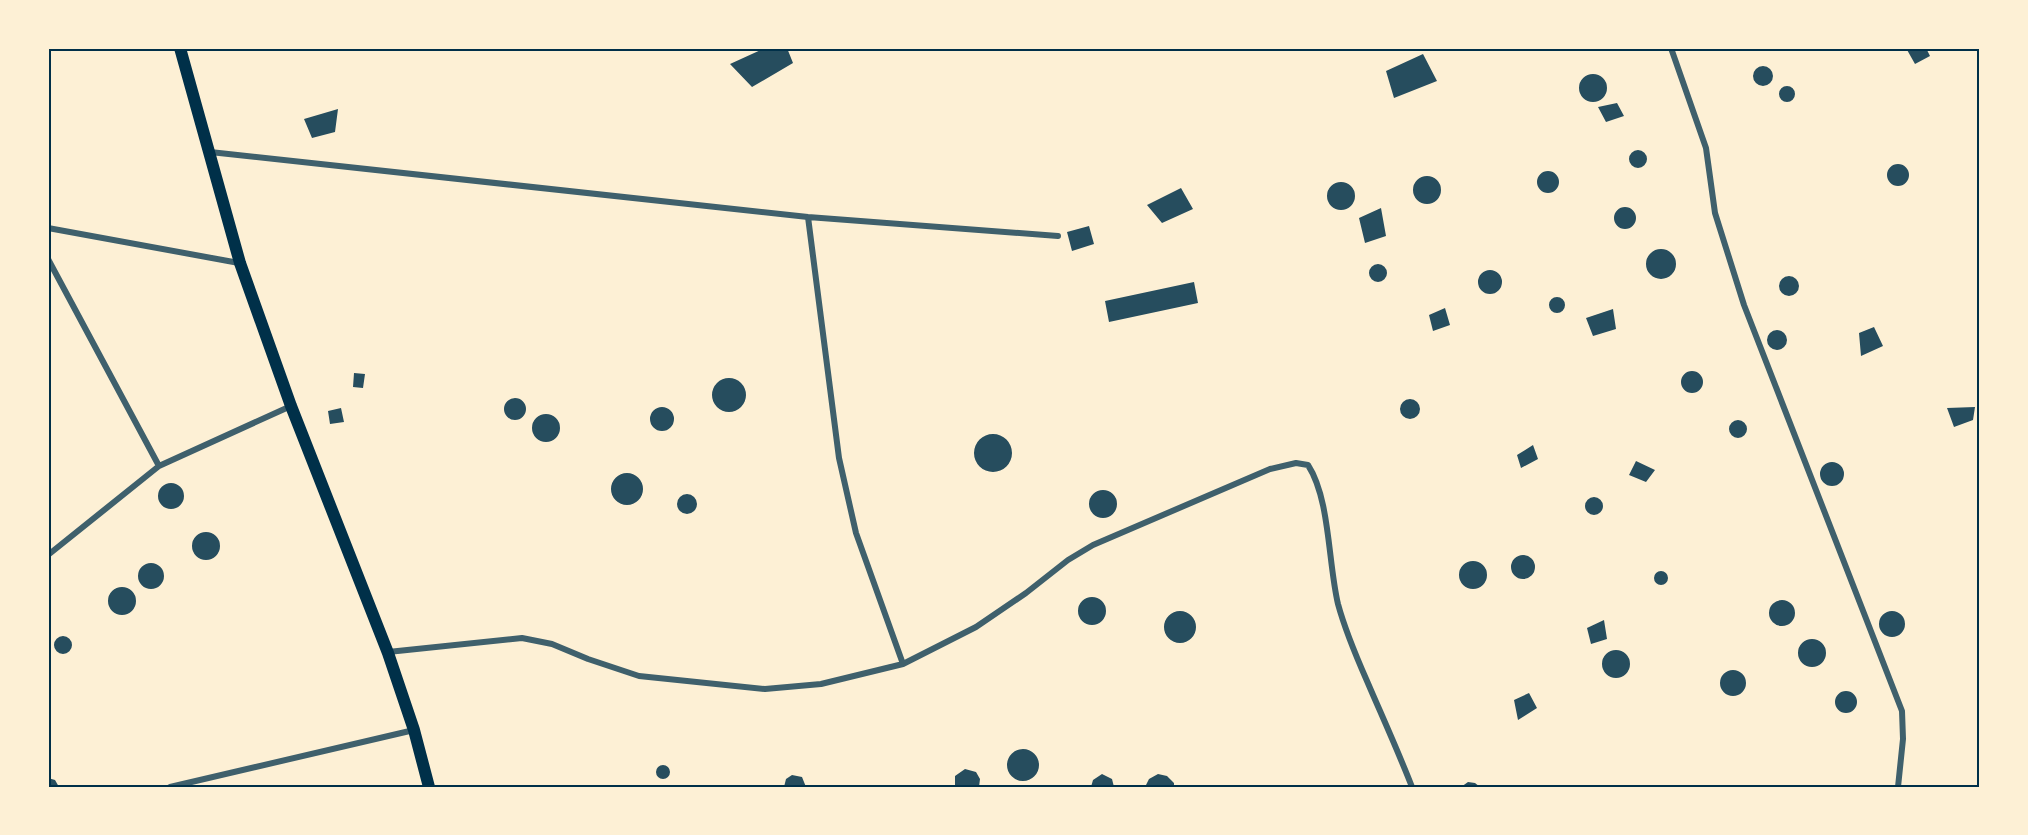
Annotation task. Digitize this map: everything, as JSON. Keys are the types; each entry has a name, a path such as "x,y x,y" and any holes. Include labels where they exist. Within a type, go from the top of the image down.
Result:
{"main road":[{"path":"180,48 240,263 291,406 387,652 414,730 429,787"}],"street":[{"path":"1671,48 1706,148 1713,204 1727,256 1899,701 1903,727 1898,787"},
{"path":"209,152 808,217 1058,236"},
{"path":"808,217 839,458 856,533 903,664"},
{"path":"48,228 240,263"},
{"path":"48,259 159,466"},
{"path":"48,555 159,466 291,406"},
{"path":"387,652 522,638 552,644 588,660 639,676 765,689 821,684 903,664 976,627 1026,593 1068,560 1093,545 1270,469 1296,463 1308,465 1316,477 1322,497 1331,571 1342,616 1353,648 1412,787"},
{"path":"170,787 414,730"}],"building":[{"path":"765,48 787,48 793,63 752,87 730,64"},
{"path":"1906,48 1926,48 1930,56 1915,64"},
{"path":"1423,54 1437,81 1394,98 1386,71"},
{"path":"1759,66 1767,66 1773,72 1773,80 1767,86 1759,86 1753,80 1753,72"},
{"path":"1593,74 1603,78 1607,88 1603,98 1593,102 1583,98 1579,88 1583,78"},
{"path":"1784,86 1790,86 1795,94 1793,100 1784,102 1779,97 1779,91"},
{"path":"1617,103 1624,116 1606,122 1598,107"},
{"path":"338,109 335,132 312,138 304,119"},
{"path":"1638,150 1644,153 1647,159 1644,165 1638,168 1632,165 1629,159 1632,153"},
{"path":"1898,164 1906,167 1909,175 1906,183 1898,186 1890,183 1887,175 1890,167"},
{"path":"1548,171 1558,178 1559,182 1552,192 1548,193 1538,186 1537,182 1544,172"},
{"path":"1427,176 1437,180 1441,190 1437,200 1427,204 1417,200 1413,190 1417,180"},
{"path":"1341,182 1351,186 1355,196 1351,206 1341,210 1331,206 1327,196 1331,186"},
{"path":"1181,188 1193,209 1162,223 1147,205"},
{"path":"1625,207 1633,210 1636,218 1633,226 1625,229 1617,226 1614,218 1617,210"},
{"path":"1381,208 1386,236 1365,243 1359,218"},
{"path":"1089,226 1094,244 1072,251 1067,232"},
{"path":"1661,249 1672,253 1676,264 1672,275 1661,279 1650,275 1646,264 1650,253"},
{"path":"1374,264 1382,264 1387,269 1385,280 1374,282 1369,277 1369,269"},
{"path":"1490,270 1495,271 1501,277 1501,287 1495,293 1490,294 1485,293 1479,287 1478,282 1479,277 1485,271"},
{"path":"1789,276 1796,279 1799,286 1796,293 1789,296 1782,293 1779,286 1782,279"},
{"path":"1194,282 1198,303 1109,322 1105,301"},
{"path":"1557,297 1565,305 1557,313 1549,305"},
{"path":"1445,308 1450,325 1433,331 1429,315"},
{"path":"1613,309 1616,329 1593,336 1586,318"},
{"path":"1874,327 1883,346 1861,356 1859,333"},
{"path":"1777,330 1784,333 1787,340 1784,347 1777,350 1770,347 1767,340 1770,333"},
{"path":"1692,371 1700,374 1703,382 1700,390 1692,393 1684,390 1681,382 1684,374"},
{"path":"354,373 365,374 363,388 353,387"},
{"path":"729,378 741,383 746,395 741,407 729,412 717,407 712,395 717,383"},
{"path":"515,398 523,401 526,409 523,417 515,420 507,417 504,409 507,401"},
{"path":"1410,399 1417,402 1420,409 1417,416 1410,419 1403,416 1400,409 1403,402"},
{"path":"662,407 670,411 674,419 670,427 662,431 654,427 650,419 654,411"},
{"path":"1975,407 1973,420 1954,427 1947,408"},
{"path":"341,408 344,422 330,424 328,411"},
{"path":"546,414 556,418 560,428 556,438 546,442 536,438 532,428 536,418"},
{"path":"1734,420 1742,420 1747,425 1745,436 1734,438 1729,433 1729,425"},
{"path":"993,434 1006,440 1012,453 1006,466 993,472 980,466 974,453 980,440"},
{"path":"1533,445 1538,459 1521,468 1517,455"},
{"path":"1636,461 1655,470 1646,482 1629,475"},
{"path":"1827,462 1837,462 1844,469 1844,479 1837,486 1827,486 1820,479 1820,469"},
{"path":"627,473 638,478 643,489 638,500 627,505 616,500 611,489 616,478"},
{"path":"171,483 181,486 184,496 181,506 171,509 161,506 158,496 161,486"},
{"path":"1103,490 1113,494 1117,504 1113,514 1103,518 1093,514 1089,504 1093,494"},
{"path":"687,494 694,497 697,504 694,511 687,514 680,511 677,504 680,497"},
{"path":"1594,497 1600,500 1603,506 1600,512 1594,515 1588,512 1585,506 1588,500"},
{"path":"206,532 216,536 220,546 216,556 206,560 196,556 192,546 196,536"},
{"path":"1523,555 1532,558 1535,567 1532,576 1523,579 1514,576 1511,567 1514,558"},
{"path":"1473,561 1483,565 1487,575 1483,585 1473,589 1463,585 1459,575 1463,565"},
{"path":"151,563 161,566 164,576 161,586 151,589 141,586 138,576 141,566"},
{"path":"1661,571 1666,573 1668,578 1666,583 1661,585 1656,583 1654,578 1656,573"},
{"path":"122,587 132,591 136,601 132,611 122,615 112,611 108,601 112,591"},
{"path":"1092,597 1102,601 1106,611 1102,621 1092,625 1082,621 1078,611 1082,601"},
{"path":"1782,600 1791,604 1795,613 1791,622 1782,626 1773,622 1769,613 1773,604"},
{"path":"1180,611 1191,616 1196,627 1191,638 1180,643 1169,638 1164,627 1169,616"},
{"path":"1892,611 1902,614 1905,624 1902,634 1892,637 1882,634 1879,624 1882,614"},
{"path":"1604,620 1607,639 1591,644 1587,628"},
{"path":"63,636 69,639 72,645 69,651 63,654 57,651 54,645 57,639"},
{"path":"1812,639 1822,643 1826,653 1822,663 1812,667 1802,663 1798,653 1802,643"},
{"path":"1616,650 1626,654 1630,664 1626,674 1616,678 1606,674 1602,664 1606,654"},
{"path":"1733,670 1743,673 1746,683 1743,693 1733,696 1723,693 1720,683 1723,673"},
{"path":"1846,691 1854,694 1857,702 1854,710 1846,713 1838,710 1835,702 1838,694"},
{"path":"1529,693 1537,708 1518,720 1514,700"},
{"path":"1023,749 1034,754 1039,765 1034,776 1023,781 1012,776 1007,765 1012,754"},
{"path":"663,765 668,767 670,772 668,777 663,779 658,777 656,772 658,767"},
{"path":"965,769 976,772 980,779 979,787 955,787 955,776"},
{"path":"1102,774 1112,779 1114,787 1091,787 1093,780"},
{"path":"1158,774 1167,776 1174,783 1174,787 1145,787 1149,779"},
{"path":"792,775 802,777 806,787 784,787 786,779"},
{"path":"48,778 55,780 59,787 48,787"},
{"path":"1468,782 1475,783 1480,787 1461,787"}]}
